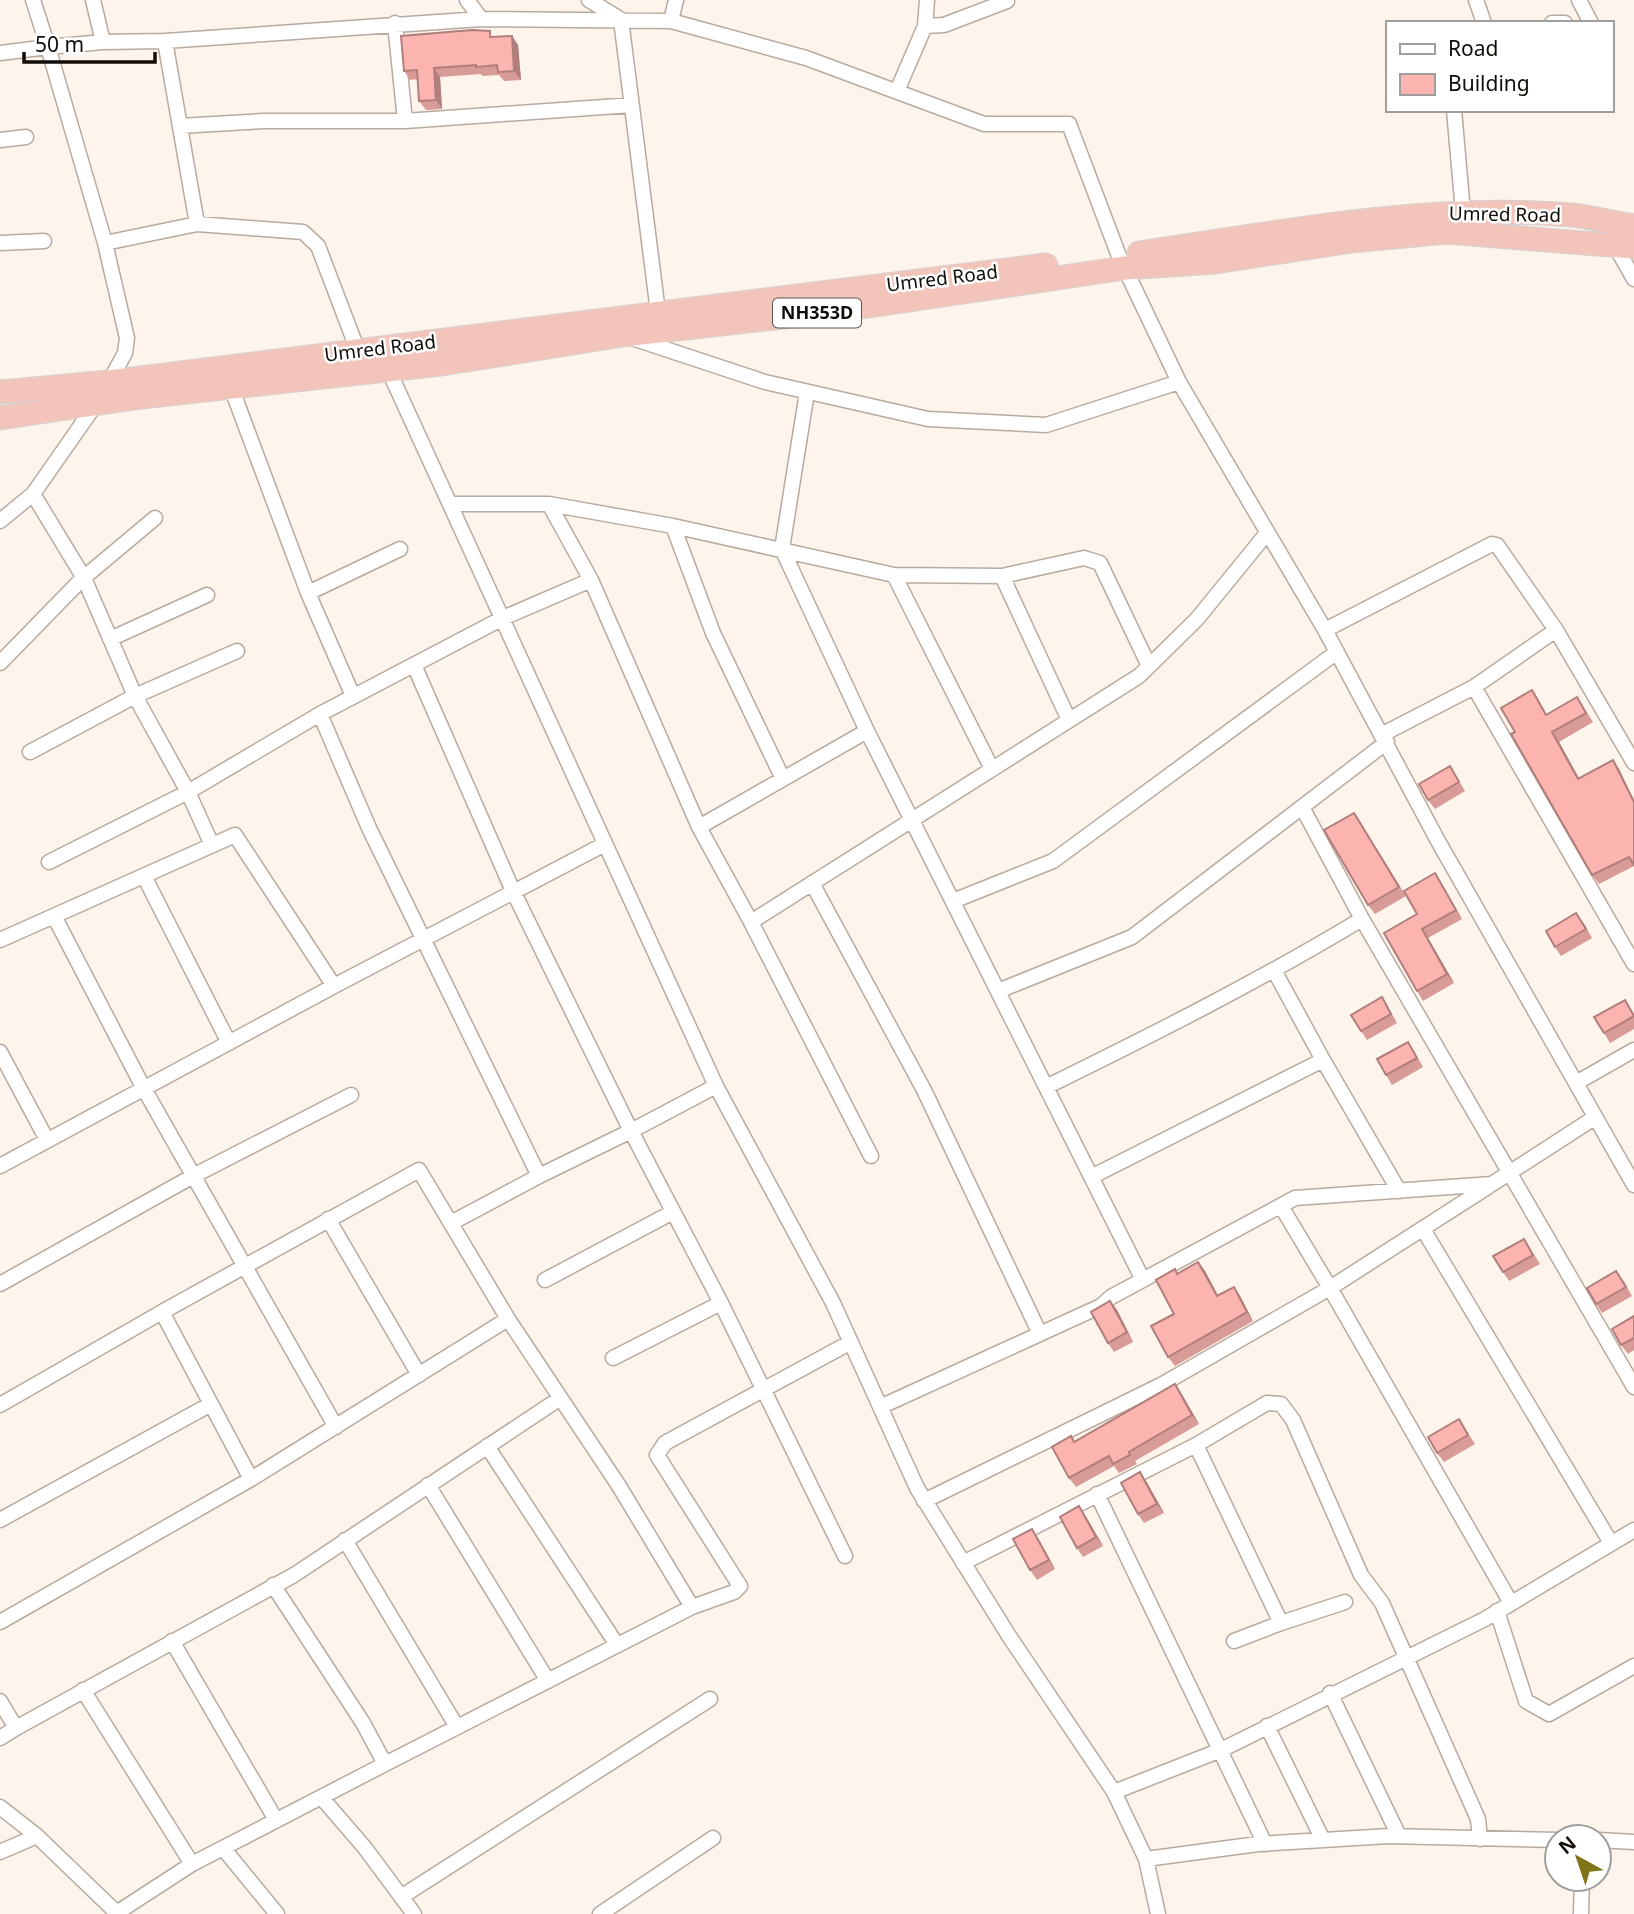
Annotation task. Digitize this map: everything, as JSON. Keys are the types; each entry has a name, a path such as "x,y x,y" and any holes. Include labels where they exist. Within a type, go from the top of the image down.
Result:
{"highway":[{"name":"Umred Road","path":"1122,262 1386,216 1463,212 1573,215 1624,235"},
{"name":"NH353D","path":"0,418 388,369 659,322 828,312 1122,262 1215,262 1337,243 1447,232 1624,235"},
{"name":"Umred Road","path":"0,392 109,382 358,351 622,327"}],"street":[{"path":"0,521 33,494 96,404 125,353 127,338 105,243 33,0"},
{"path":"93,0 103,42"},
{"path":"467,0 481,19"},
{"path":"589,0 621,20"},
{"path":"671,21 676,0"},
{"path":"897,91 925,26 928,0"},
{"path":"1476,0 1483,21"},
{"path":"1579,0 1590,21"},
{"path":"925,26 944,26 1007,1"},
{"path":"0,53 103,42 165,41 394,23 481,19 671,21 806,58 984,124 1069,124 1122,262 1179,382 1325,630 1438,841 1634,1185"},
{"path":"621,20 659,322"},
{"path":"394,23 405,121"},
{"path":"165,41 197,223"},
{"path":"180,126 264,121 405,121 632,105"},
{"path":"1454,112 1463,212"},
{"path":"0,140 26,138"},
{"path":"105,243 197,223 303,232 318,246 358,351"},
{"path":"1624,235 1634,279"},
{"path":"0,243 44,241"},
{"path":"622,327 765,382 928,419 1046,425 1179,382"},
{"path":"388,369 503,618 603,845 716,1086 833,1303 925,1501 1114,1792 1146,1859 1158,1914"},
{"path":"231,387 308,593 353,696"},
{"path":"807,392 782,549 867,731 1143,1280"},
{"path":"33,494 83,578 135,696 188,792 212,845"},
{"path":"451,505 549,504 674,526 894,575 1002,576 1084,558 1100,563 1149,666"},
{"path":"549,504 591,580 699,827 871,1156"},
{"path":"0,663 83,578 155,518"},
{"path":"674,526 713,633 783,779"},
{"path":"751,922 1069,720 1149,666 1197,619 1267,533"},
{"path":"1325,630 1492,544 1497,545 1556,630 1634,763"},
{"path":"308,593 400,549"},
{"path":"894,575 992,769"},
{"path":"1002,576 1069,720"},
{"path":"49,862 188,792 353,696 503,618 591,580"},
{"path":"110,639 207,595"},
{"path":"998,991 1132,936 1302,807 1385,738 1474,687 1556,630"},
{"path":"30,752 135,696 237,651"},
{"path":"953,901 1053,861 1337,652"},
{"path":"414,665 513,891 845,1556"},
{"path":"1474,687 1634,964"},
{"path":"320,714 369,828 425,937 539,1176"},
{"path":"699,827 867,731"},
{"path":"1302,807 1362,919 1634,1387"},
{"path":"0,940 235,835 334,986"},
{"path":"0,1166 142,1087 603,845"},
{"path":"144,876 229,1043"},
{"path":"812,883 924,1090 1040,1334"},
{"path":"54,916 142,1087 195,1175 335,1427"},
{"path":"1046,1087 1275,971 1362,919"},
{"path":"1275,971 1399,1191"},
{"path":"1576,1083 1634,1050"},
{"path":"0,1052 47,1140"},
{"path":"1091,1177 1323,1060"},
{"path":"451,1223 716,1086"},
{"path":"0,1284 195,1175 351,1095"},
{"path":"925,1501 1161,1385 1330,1288 1594,1118"},
{"path":"0,1405 419,1170 508,1319 619,1486 692,1607"},
{"path":"880,1407 1101,1306 1111,1297 1295,1198 1492,1184"},
{"path":"1281,1206 1511,1603"},
{"path":"545,1280 673,1212"},
{"path":"328,1219 419,1375"},
{"path":"1423,1229 1611,1543"},
{"path":"613,1358 721,1303"},
{"path":"162,1312 251,1479"},
{"path":"0,1622 251,1479 508,1319"},
{"path":"0,1807 37,1836 117,1914 192,1864 692,1607 734,1592 740,1586 657,1455 665,1443 851,1342"},
{"path":"0,1738 273,1585 559,1399"},
{"path":"963,1563 1196,1445 1267,1403 1281,1404 1293,1420 1362,1575 1382,1603 1478,1819 1480,1839"},
{"path":"0,1520 211,1404"},
{"path":"1196,1445 1281,1623"},
{"path":"487,1446 617,1645"},
{"path":"428,1485 548,1681"},
{"path":"1097,1494 1265,1844"},
{"path":"1114,1792 1221,1750 1497,1611 1634,1530"},
{"path":"345,1540 457,1727"},
{"path":"273,1585 363,1723 385,1764"},
{"path":"1234,1641 1345,1602"},
{"path":"1497,1611 1526,1701 1549,1714 1634,1665"},
{"path":"172,1641 276,1821"},
{"path":"83,1690 192,1864"},
{"path":"1330,1693 1399,1836"},
{"path":"401,1896 710,1699"},
{"path":"0,1701 16,1728"},
{"path":"1267,1726 1323,1840"},
{"path":"321,1797 414,1914"},
{"path":"0,1852 37,1836"},
{"path":"1146,1859 1265,1844 1399,1836 1543,1840"},
{"path":"600,1914 713,1839"},
{"path":"1613,1841 1634,1842"},
{"path":"223,1848 277,1914"},
{"path":"1581,1914 1582,1893"}],"building":[{"path":"490,31 490,37 512,36 514,71 498,72 497,65 434,68 436,100 419,101 417,70 404,71 401,36"},
{"path":"1532,690 1546,715 1577,697 1586,713 1552,732 1578,779 1613,760 1634,802 1634,865 1629,857 1592,875 1511,734 1515,732 1501,708"},
{"path":"1450,766 1459,782 1428,800 1419,784"},
{"path":"1354,813 1399,887 1368,905 1324,830"},
{"path":"1435,873 1456,910 1422,929 1447,974 1417,991 1384,933 1417,914 1404,891"},
{"path":"1576,913 1586,929 1555,947 1546,931"},
{"path":"1382,997 1391,1014 1361,1031 1351,1015"},
{"path":"1625,1000 1634,1016 1604,1033 1594,1017"},
{"path":"1408,1042 1417,1058 1386,1075 1377,1059"},
{"path":"1524,1239 1533,1255 1503,1272 1493,1256"},
{"path":"1198,1262 1217,1296 1234,1287 1247,1312 1168,1357 1151,1326 1174,1314 1156,1280 1175,1269 1177,1274"},
{"path":"1616,1271 1626,1287 1596,1304 1587,1288"},
{"path":"1110,1301 1127,1332 1108,1343 1091,1312"},
{"path":"1634,1316 1634,1338 1621,1345 1612,1329"},
{"path":"1175,1384 1192,1415 1113,1464 1109,1456 1069,1478 1052,1447 1071,1436 1074,1442"},
{"path":"1459,1419 1468,1435 1437,1453 1428,1437"},
{"path":"1140,1472 1157,1504 1138,1514 1121,1483"},
{"path":"1079,1506 1096,1537 1077,1548 1060,1517"},
{"path":"1032,1529 1049,1560 1030,1570 1013,1539"}]}
